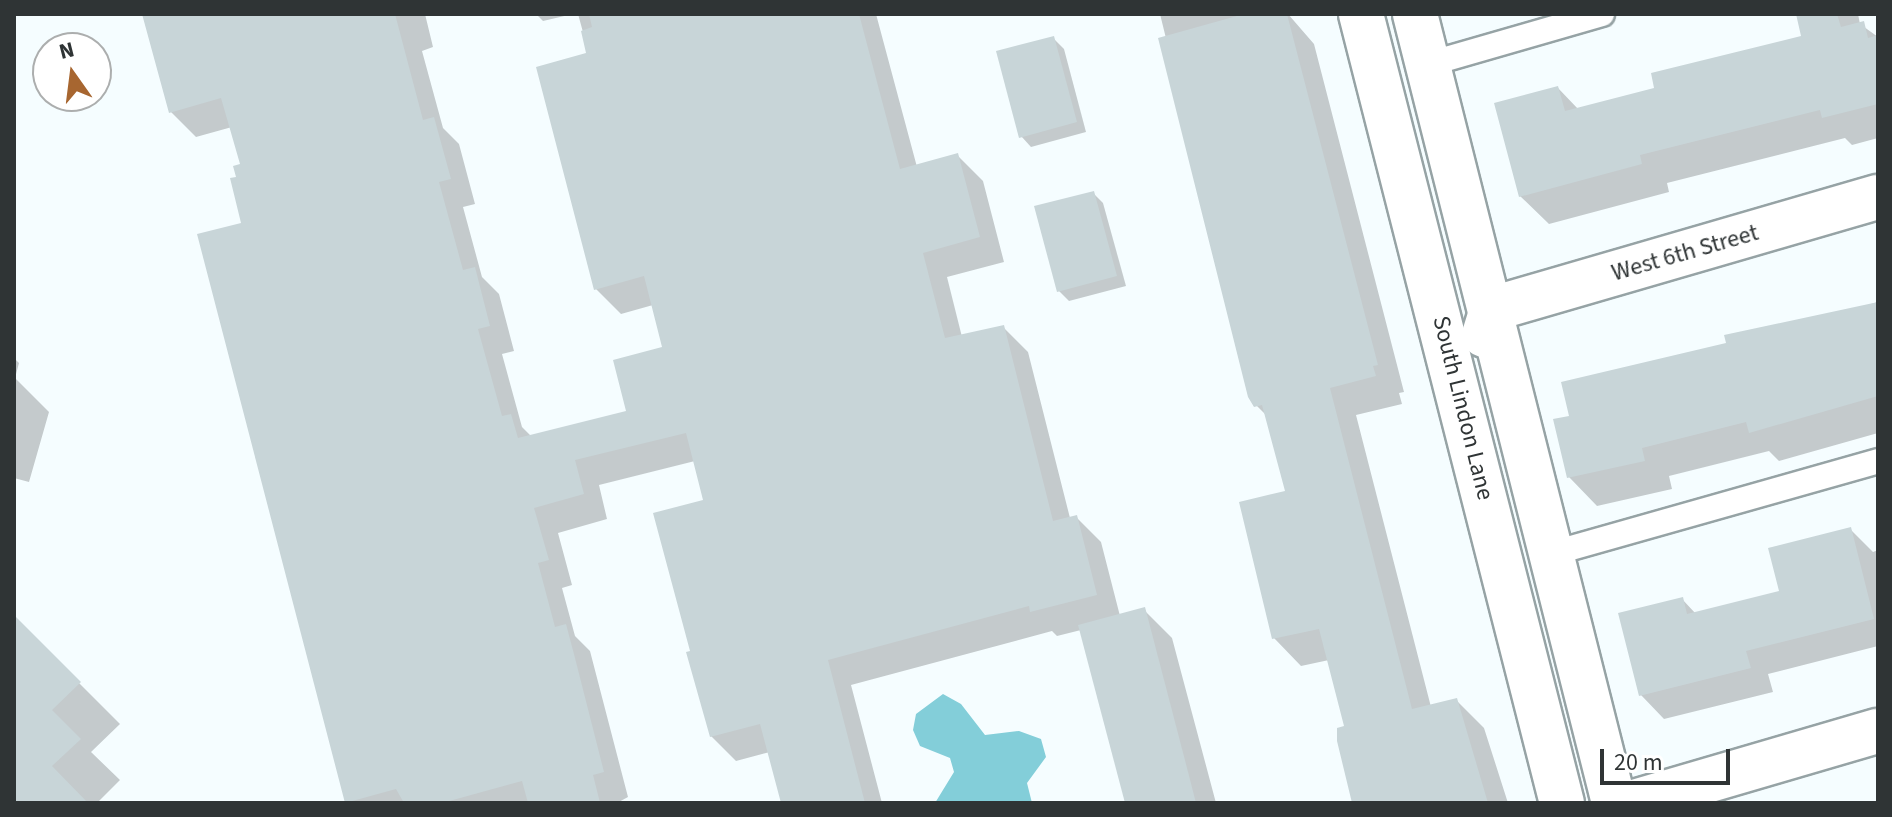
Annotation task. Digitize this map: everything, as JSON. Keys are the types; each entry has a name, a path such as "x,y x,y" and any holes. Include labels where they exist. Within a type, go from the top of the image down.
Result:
{"street":[{"name":"South Lindon Lane","path":"1361,14 1562,803"},
{"name":"South Lindon Lane","path":"1415,14 1492,309 1497,350 1614,803"},
{"name":"West 6th Street","path":"1492,309 1878,197"},
{"path":"1476,461 1484,430 1481,352 1492,309"},
{"path":"1631,803 1878,731"}],"lane":[{"path":"1429,64 1602,14"},
{"path":"1550,554 1878,461"}],"water":[{"path":"943,694 961,704 985,735 1019,731 1041,739 1046,757 1027,783 1032,803 935,803 954,772 950,758 920,746 913,730 916,714"}],"building":[{"path":"142,14 395,14 423,120 434,117 451,179 439,182 463,270 475,267 490,326 478,329 502,416 511,414 518,438 626,411 613,360 662,347 644,276 594,290 536,67 586,53 581,31 592,27 589,14 859,14 900,169 958,153 980,237 923,253 945,338 1004,325 1053,521 1077,515 1097,595 1030,612 1029,606 828,660 865,803 781,803 760,724 710,737 686,652 690,651 653,513 703,500 686,433 575,460 584,494 534,508 549,560 538,563 555,627 566,624 575,658 604,772 593,775 600,803 528,803 522,781 442,803 404,803 396,789 345,803 197,234 241,223 230,178 236,177 233,166 240,164 221,98 169,113"},
{"path":"1244,14 1287,14 1378,365 1373,366 1376,376 1330,388 1412,709 1457,698 1488,803 1352,803 1337,741 1337,728 1344,726 1319,629 1272,639 1239,502 1285,491 1262,405 1254,407 1248,397 1158,38"},
{"path":"1796,14 1837,14 1841,27 1864,21 1868,38 1878,35 1878,104 1822,118 1820,110 1640,155 1642,164 1519,197 1494,103 1558,86 1565,111 1654,88 1651,73 1801,36"},
{"path":"1054,36 1077,122 1019,138 996,51"},
{"path":"1094,191 1117,276 1057,292 1034,206"},
{"path":"1878,302 1878,396 1749,433 1746,422 1642,448 1645,461 1567,478 1553,419 1569,416 1561,382 1726,343 1724,335"},
{"path":"1851,527 1874,619 1746,651 1751,668 1639,696 1618,613 1683,597 1687,614 1779,591 1768,548"},
{"path":"1145,607 1196,803 1125,803 1078,625"},
{"path":"14,615 81,682 52,710 81,739 52,766 88,803 14,803"}]}
